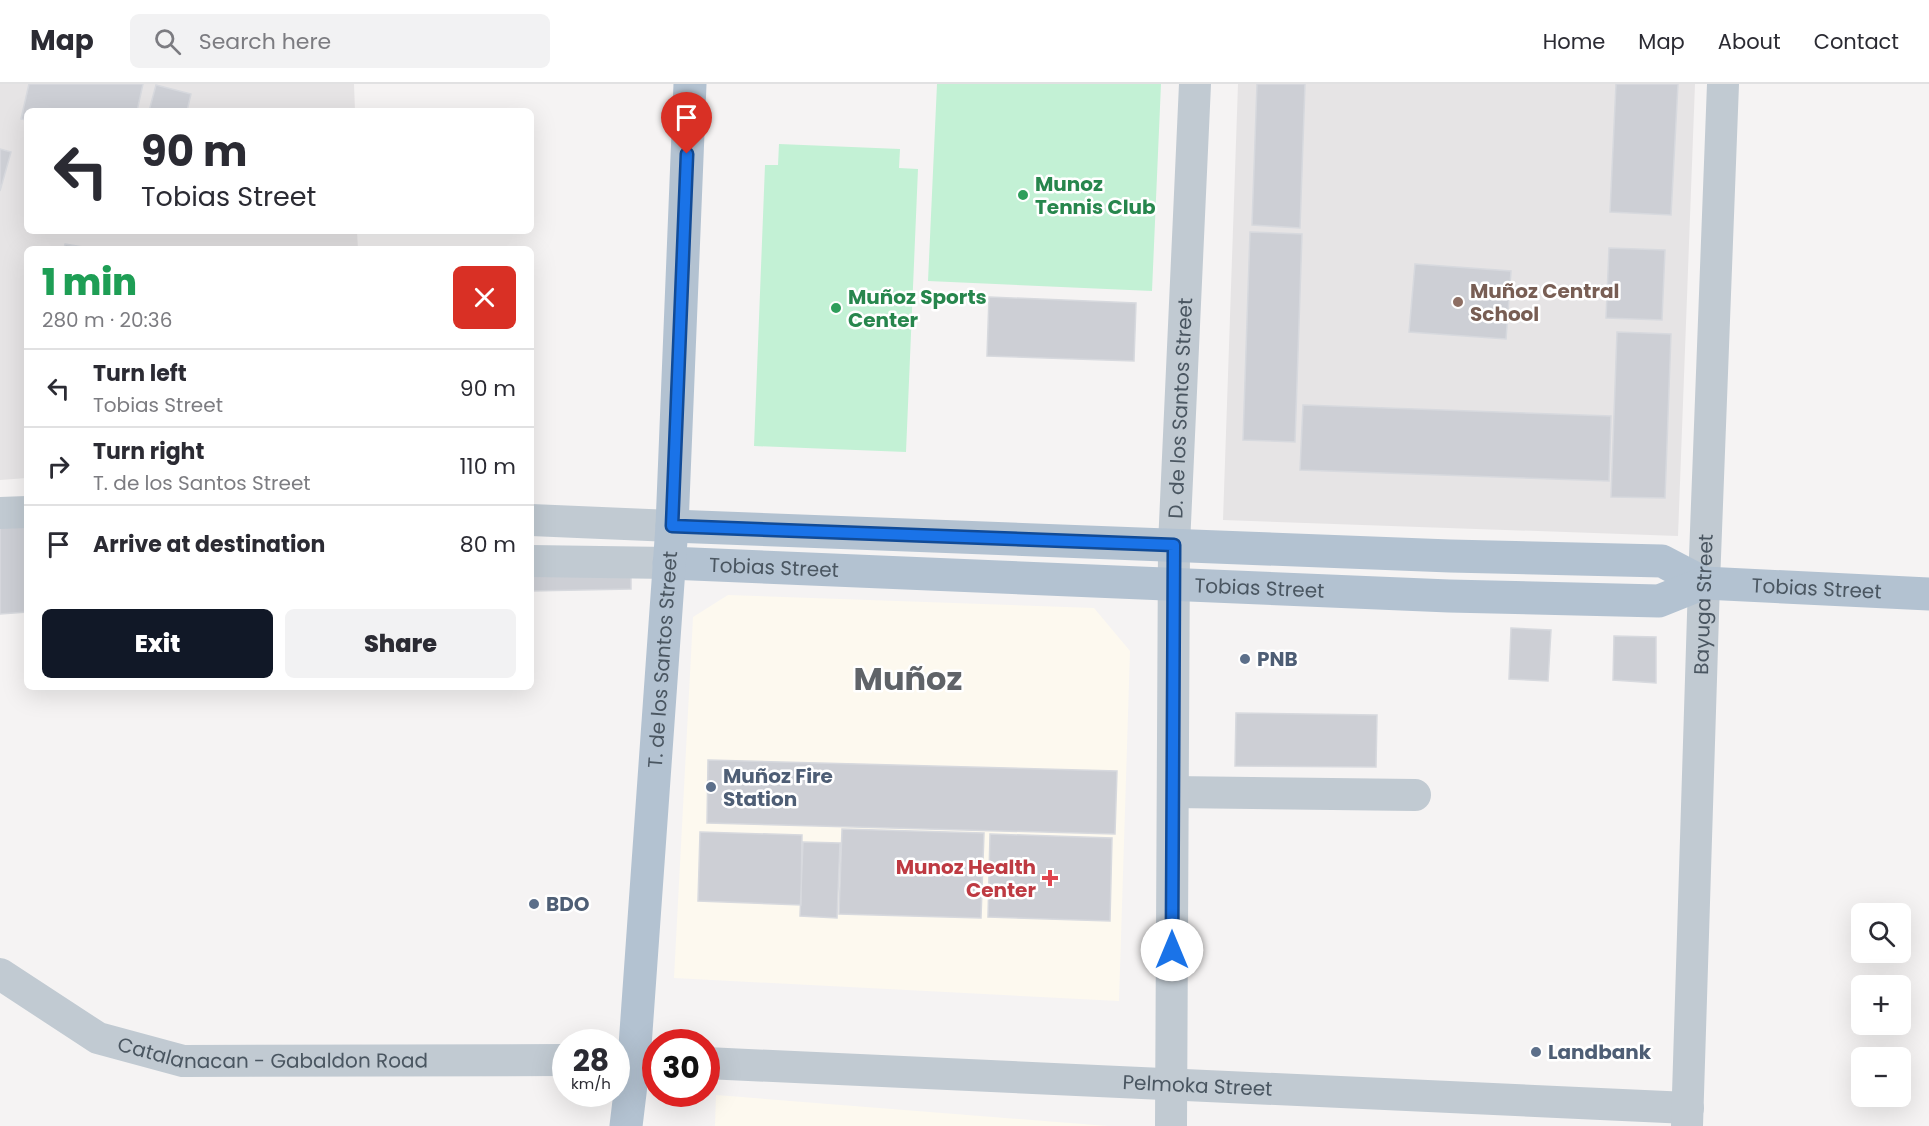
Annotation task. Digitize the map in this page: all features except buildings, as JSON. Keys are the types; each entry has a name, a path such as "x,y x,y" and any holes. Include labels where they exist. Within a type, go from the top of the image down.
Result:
{"main road":[{"name":"T. de los Santos Street","path":"626,1126 635,1060 672,526 690,84"},
{"name":"Tobias Street","path":"672,526 1450,556 1662,561 1704,584"},
{"path":"1449,596 1450,556"},
{"name":"Tobias Street","path":"669,563 1449,596 1659,601 1704,584 1929,594"}],"street":[{"name":"D. de los Santos Street","path":"1171,1126 1173,585 1195,84"},
{"name":"Bayuga Street","path":"1687,1117 1723,84"},
{"path":"0,513 24,512"},
{"path":"534,520 672,526"},
{"path":"534,561 669,563"},
{"path":"1173,792 1415,795"},
{"name":"Catalanacan - Gabaldon Road","path":"0,974 98,1038 183,1061 552,1060"},
{"name":"Pelmoka Street","path":"720,1064 1172,1084 1687,1117"}],"shaded area":[{"path":"0,84 354,84 355,108 24,108 24,234 357,234 358,246 24,246 24,478 0,480"},
{"name":"Muñoz Central School","path":"1238,84 1695,84 1678,536 1223,520"},
{"path":"728,595 1094,608 1130,651 1119,1001 674,978 693,617"},
{"path":"720,1095 1108,1126 715,1126 716,1107 720,1107"}],"green space":[{"path":"937,84 1161,84 1152,291 928,281"},
{"name":"Muñoz Sports Center","path":"779,144 900,149 899,168 918,169 906,452 754,446 765,165 778,165"}],"place":[{"name":"Munoz Tennis Club","path":"1023,195"},
{"name":"Muñoz Central School","path":"1458,302"},
{"name":"Muñoz Sports Center","path":"836,308"},
{"name":"PNB","path":"1245,659"},
{"name":"Muñoz Fire Station","path":"711,787"},
{"name":"Munoz Health Center","path":"1050,878"},
{"name":"BDO","path":"534,904"},
{"name":"Landbank","path":"1536,1052"}],"district":[{"name":"Muñoz","path":"908,678"}],"route":[{"path":"687,154 672,526 1174,545 1172,950"}]}
